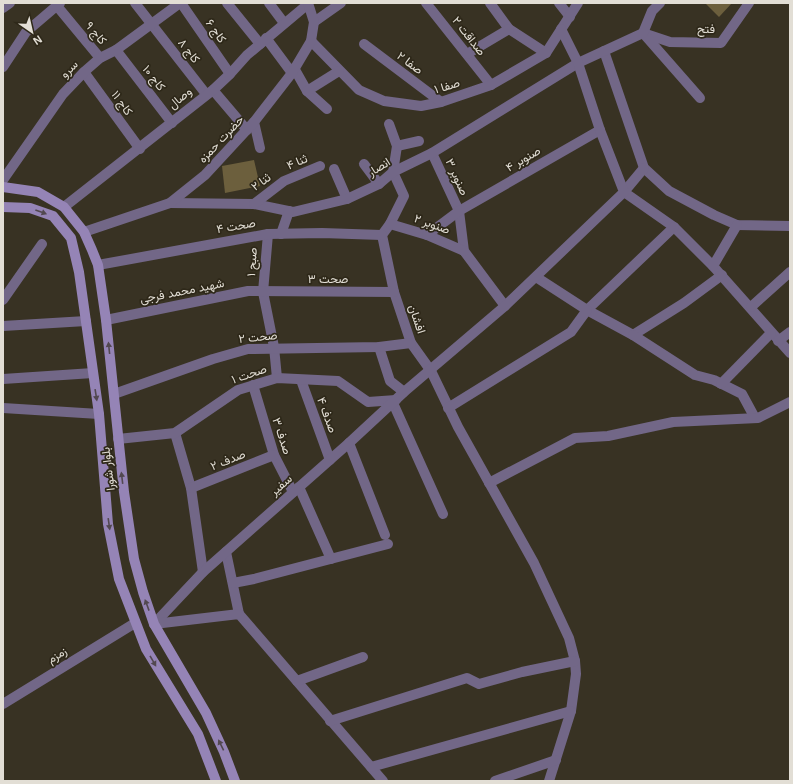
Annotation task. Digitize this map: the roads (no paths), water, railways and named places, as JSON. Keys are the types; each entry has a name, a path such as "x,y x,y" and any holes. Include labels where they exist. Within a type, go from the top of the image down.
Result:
{"main road":[{"name":"بلوار شورا","path":"3,188 38,192 64,207 84,232 98,265 106,320 118,439 134,559 154,624 206,714 224,752 235,781"},
{"name":"بلوار شورا","path":"3,207 30,208 53,216 71,238 79,272 86,321 99,414 108,524 119,579 135,624 146,649 198,734 216,781"},
{"path":"101,434 118,439"}],"street":[{"path":"3,8 10,3"},
{"name":"کاج ۸","path":"135,3 209,92 247,130"},
{"name":"سرو","path":"3,180 63,94 84,72 100,58 116,50 180,3"},
{"name":"کاج ۶","path":"180,3 230,74"},
{"path":"227,3 293,70 307,91 327,109"},
{"path":"269,3 284,23"},
{"path":"314,22 341,3"},
{"name":"صداقت ۲","path":"426,3 490,85"},
{"path":"490,3 509,29 546,53"},
{"path":"559,3 570,17"},
{"name":"صفا ۱","path":"311,41 358,90 384,101 421,106 441,102 490,85 546,53 578,3"},
{"path":"659,3 652,11 643,33 700,98"},
{"name":"فتح","path":"643,33 670,42 721,43 749,3"},
{"name":"وصال","path":"64,207 172,123 230,74 247,55 263,41 308,4"},
{"name":"حضرت حمزه","path":"84,232 170,203 205,175 254,122 293,70 311,41 314,22 308,4"},
{"path":"3,67 26,32 54,5"},
{"name":"کاج ۹","path":"54,5 100,58"},
{"path":"467,54 509,29"},
{"path":"562,29 578,63 600,130 624,192 674,227 722,275 790,353"},
{"name":"انصار","path":"170,203 254,204 293,212 347,199 379,184 393,172 432,153 578,63 643,33"},
{"name":"صفا ۲","path":"364,44 441,102"},
{"name":"کاج ۱۰","path":"116,50 172,123"},
{"path":"604,51 644,168 669,191 714,216 737,225 790,226"},
{"path":"307,91 339,71"},
{"name":"کاج ۱۱","path":"84,72 140,149"},
{"path":"254,122 260,148"},
{"path":"382,235 390,224 404,196 393,172 396,146 389,124"},
{"name":"صنوبر ۴","path":"427,235 459,211 600,130"},
{"path":"396,146 420,140"},
{"name":"صنوبر ۳","path":"432,153 459,211 464,251"},
{"path":"364,164 379,184"},
{"name":"ثنا ۴","path":"284,181 320,166"},
{"name":"سفیر","path":"154,624 203,572 349,443 404,392 505,306 624,192 644,168"},
{"path":"334,169 347,199"},
{"name":"ثنا ۲","path":"254,204 284,181"},
{"path":"281,234 289,211"},
{"name":"صنوبر ۲","path":"390,224 427,235 464,251"},
{"path":"713,266 737,225"},
{"path":"448,408 571,332 587,310 674,227"},
{"name":"صحت ۴","path":"98,265 268,234 322,233 382,235"},
{"name":"صبح ۱","path":"268,234 263,292 274,347 277,378"},
{"name":"افشان","path":"382,235 394,292 411,343 431,370 448,408 534,563 569,638 575,661 576,674 571,711 549,781"},
{"path":"3,300 42,244"},
{"path":"464,251 505,306"},
{"path":"751,307 790,272"},
{"path":"632,335 684,303 722,275"},
{"path":"536,277 587,310 632,335 695,375 721,384 742,394 755,418"},
{"name":"شهید محمد فرجی","path":"106,320 248,291 263,292"},
{"name":"صحت ۳","path":"263,292 394,292"},
{"path":"3,326 86,321"},
{"path":"721,384 775,337 790,332"},
{"name":"صحت ۲","path":"114,394 212,359 248,349 274,347 378,347 411,343"},
{"path":"378,347 390,381 404,392"},
{"path":"3,379 93,373"},
{"name":"صحت ۱","path":"118,439 175,433 238,390 277,378 338,381 368,402 394,401"},
{"name":"صدف ۴","path":"301,380 330,460"},
{"name":"صدف ۳","path":"253,385 274,455 296,490 330,559"},
{"path":"394,401 444,514"},
{"path":"489,483 575,438 608,436 672,422 755,418 790,402"},
{"path":"3,408 99,414"},
{"path":"175,433 191,488 203,572"},
{"path":"233,583 330,559 386,540 349,443"},
{"name":"صدف ۲","path":"191,488 274,455"},
{"path":"226,552 240,614 330,721 383,781"},
{"path":"154,624 240,614"},
{"name":"زمزم","path":"3,704 135,624"},
{"path":"297,681 363,657"},
{"path":"330,721 467,678 479,684 522,672 575,661"},
{"path":"371,767 571,711"},
{"path":"494,781 556,760"}]}
